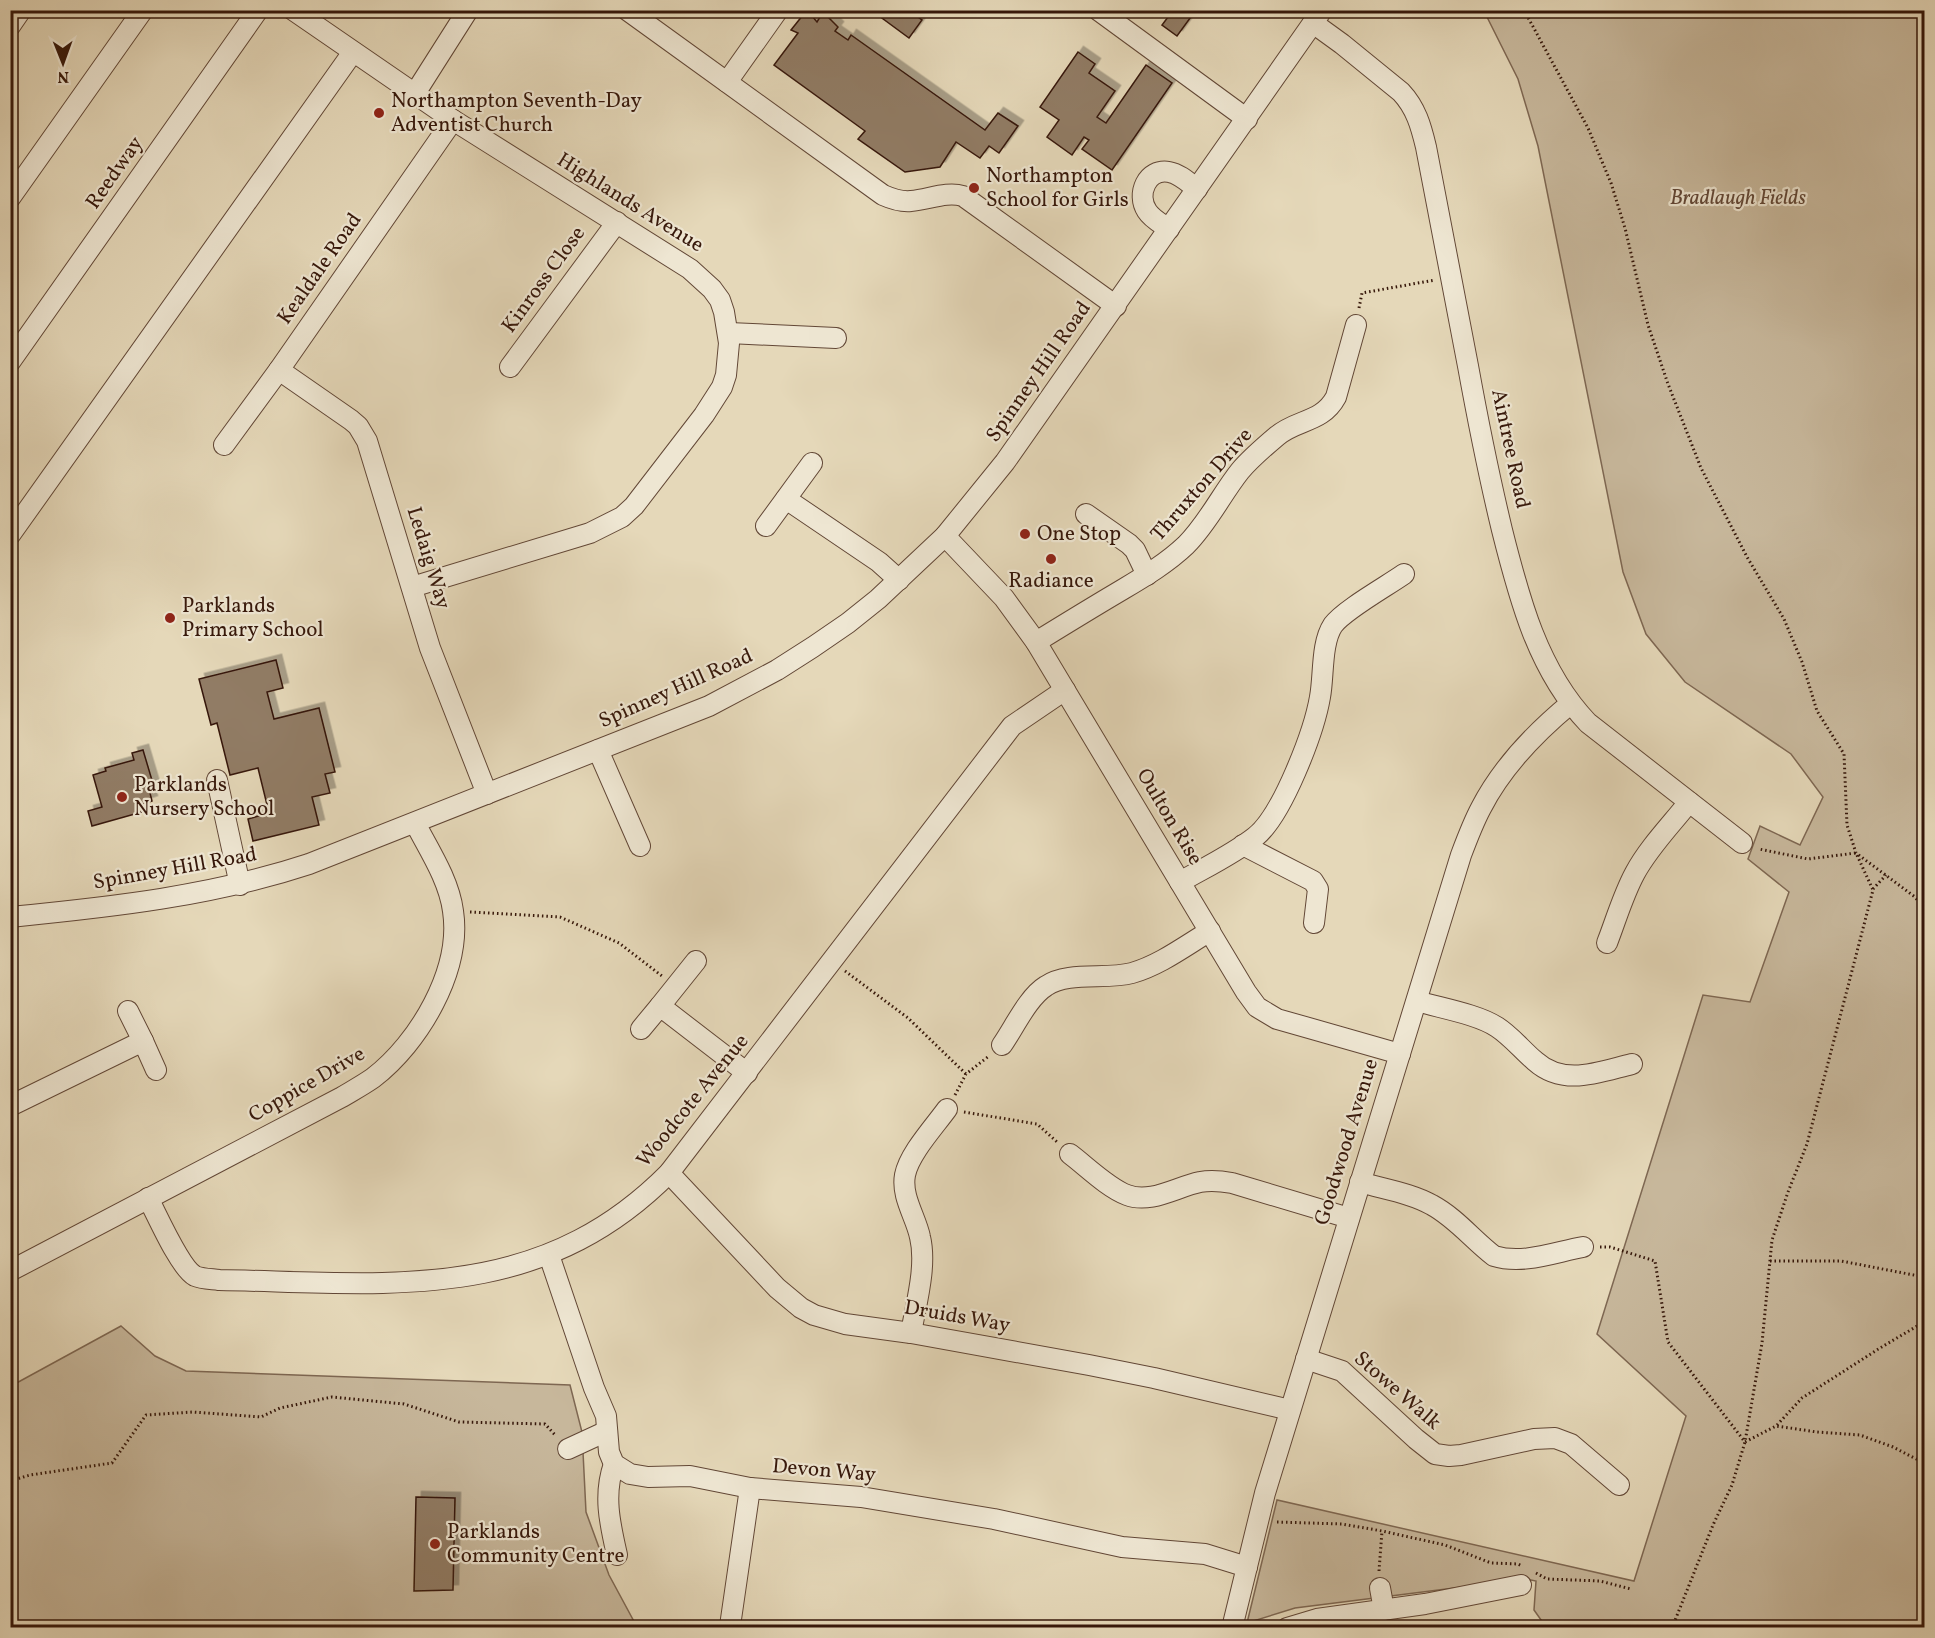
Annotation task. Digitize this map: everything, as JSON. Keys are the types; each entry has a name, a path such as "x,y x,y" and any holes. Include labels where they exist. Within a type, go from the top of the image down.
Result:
{"street":[{"path":"10,26 21,10"},
{"path":"10,198 143,10"},
{"name":"Reedway","path":"10,362 258,10"},
{"name":"Highlands Avenue","path":"293,10 414,95 673,256 702,278 720,300 729,333 726,375 715,399 648,490 622,517 590,533 412,587"},
{"path":"414,95 468,10"},
{"path":"627,10 883,195 903,201 956,194 963,196 1116,306"},
{"path":"727,82 778,10"},
{"path":"1098,10 1247,119"},
{"name":"Spinney Hill Road","path":"10,917 178,897 240,885 309,864 709,706 777,670 848,623 899,580 945,536 1005,462 1317,17"},
{"name":"Aintree Road","path":"1317,17 1405,96 1414,109 1426,147 1493,492 1513,572 1540,650 1570,704 1598,732 1742,843"},
{"path":"10,535 353,52"},
{"name":"Kealdale Road","path":"224,445 453,120"},
{"path":"1169,229 1153,217 1145,206 1144,186 1148,180 1154,174 1171,173 1197,189"},
{"name":"Kinross Close","path":"510,367 617,222"},
{"name":"Thruxton Drive","path":"1036,642 1147,575 1176,554 1188,543 1240,472 1279,434 1290,427 1317,417 1331,406 1336,398 1356,326"},
{"path":"729,333 836,338"},
{"name":"Ledaig Way","path":"279,370 351,420 363,433 439,673 487,794"},
{"path":"766,526 812,463"},
{"path":"786,499 879,562 899,580"},
{"path":"1086,514 1135,550 1147,575"},
{"name":"Oulton Rise","path":"945,536 1004,598 1036,642 1257,1007 1278,1019 1400,1054"},
{"path":"1180,882 1243,845 1261,832 1272,818 1300,759 1317,713 1327,642 1334,624 1404,574"},
{"name":"Woodcote Avenue","path":"148,1198 188,1269 195,1276 219,1280 356,1283 437,1280 482,1274 549,1254 603,1227 637,1203 669,1173 1012,726 1065,690"},
{"name":"Goodwood Avenue","path":"1232,1628 1259,1518 1305,1359 1461,855 1480,809 1510,764 1532,738 1570,704"},
{"path":"598,750 640,846"},
{"path":"217,780 240,885"},
{"path":"1607,943 1636,872 1689,802"},
{"name":"Coppice Drive","path":"10,1271 342,1097 374,1077 401,1051 426,1017 442,986 449,965 455,929 454,912 445,883 415,823"},
{"path":"1243,845 1313,881 1318,889 1314,923"},
{"path":"1002,1045 1034,996 1048,984 1068,978 1130,974 1156,963 1210,932"},
{"path":"641,1029 696,961"},
{"path":"1417,1001 1494,1025 1546,1070 1559,1075 1591,1074 1632,1064"},
{"path":"660,1006 747,1073"},
{"path":"128,1011 156,1070"},
{"path":"10,1106 143,1041"},
{"path":"911,1333 922,1250 920,1236 904,1186 905,1175 912,1157 947,1109"},
{"path":"1070,1154 1116,1190 1134,1198 1156,1196 1198,1182 1219,1181 1233,1183 1349,1218"},
{"name":"Druids Way","path":"669,1173 777,1288 801,1308 814,1315 845,1324 911,1333 1111,1369 1290,1410"},
{"path":"1360,1182 1433,1205 1494,1256 1505,1259 1525,1258 1583,1246"},
{"path":"549,1254 594,1388 606,1416 609,1452 614,1464 608,1480 609,1517 617,1555"},
{"name":"Stowe Walk","path":"1305,1359 1342,1371 1420,1444 1435,1454 1461,1455 1534,1439 1555,1438 1571,1444 1619,1485"},
{"path":"567,1449 607,1431"},
{"name":"Devon Way","path":"614,1464 630,1474 648,1477 690,1476 750,1488 861,1497 994,1518 1122,1547 1205,1554 1247,1567"},
{"path":"726,1627 750,1488"},
{"path":"1287,1628 1317,1619 1425,1604 1521,1585"},
{"path":"1380,1588 1384,1610"}],"path":[{"path":"1524,10 1588,128 1611,183 1625,228 1648,325 1701,468 1747,557 1784,619 1802,662 1817,711 1844,754 1847,825 1856,853 1873,890"},
{"path":"1356,326 1362,293 1451,277"},
{"path":"1742,843 1767,852 1808,859 1856,853 1915,897 1924,908"},
{"path":"1672,1628 1713,1525 1732,1485 1745,1442 1762,1343 1772,1240 1807,1144 1873,890 1886,875"},
{"path":"454,912 560,917 619,943 676,987"},
{"path":"832,961 908,1018 966,1074"},
{"path":"1002,1045 966,1074 947,1109 1037,1124 1070,1154"},
{"path":"1583,1246 1610,1248 1655,1261 1668,1342 1745,1442"},
{"path":"1770,1261 1841,1261 1924,1277"},
{"path":"1745,1442 1776,1426 1802,1398 1924,1322"},
{"path":"10,1480 112,1463 146,1415 193,1412 261,1417 280,1408 332,1397 404,1404 459,1422 545,1424 567,1449"},
{"path":"1776,1426 1860,1435 1893,1447 1924,1463"},
{"path":"1259,1518 1281,1523 1342,1524 1382,1531 1445,1545 1491,1563 1518,1564 1546,1579 1600,1581 1631,1588"},
{"path":"1380,1588 1379,1558 1382,1531"}],"green space":[{"name":"Bradlaugh Fields","path":"1484,11 1924,11 1924,1627 1546,1627 1534,1610 1536,1581 1526,1579 1295,1608 1247,1623 1277,1500 1634,1581 1686,1416 1597,1334 1703,995 1750,1002 1789,892 1748,859 1760,826 1800,845 1823,797 1791,754 1685,682 1646,634 1623,572 1538,146 1518,79"},
{"path":"121,1326 155,1356 186,1371 570,1385 582,1432 586,1512 609,1575 637,1627 11,1628 11,1386"}],"building":[{"path":"807,10 817,22 823,12 838,27 835,31 848,40 851,35 985,130 998,113 1018,126 999,153 989,146 980,158 956,142 940,167 905,172 858,139 865,131 774,65 798,33 791,30"},
{"path":"871,10 917,10 914,14 922,20 909,38"},
{"path":"1168,10 1196,10 1177,36 1162,25 1171,13"},
{"path":"1078,52 1095,64 1089,73 1115,91 1097,117 1106,123 1146,65 1172,83 1112,170 1082,149 1089,140 1084,137 1072,155 1047,137 1059,120 1040,107"},
{"name":"Parklands Primary School","path":"276,660 283,688 267,692 274,719 319,708 335,772 325,774 330,793 312,797 319,825 253,841 248,819 269,813 258,768 230,775 217,723 211,725 199,679"},
{"path":"143,750 154,787 149,789 152,801 140,805 142,812 92,826 88,811 102,807 93,775 106,771 105,768 134,760 132,753"},
{"name":"Parklands Community Centre","path":"416,1497 455,1498 453,1590 414,1591"}],"place":[{"name":"Northampton Seventh-Day Adventist Church","path":"379,113"},
{"name":"Northampton School for Girls","path":"974,188"},
{"name":"One Stop","path":"1025,534"},
{"name":"Radiance","path":"1051,559"},
{"name":"Parklands Primary School","path":"170,618"},
{"name":"Parklands Nursery School","path":"122,797"},
{"name":"Parklands Community Centre","path":"435,1544"}]}
